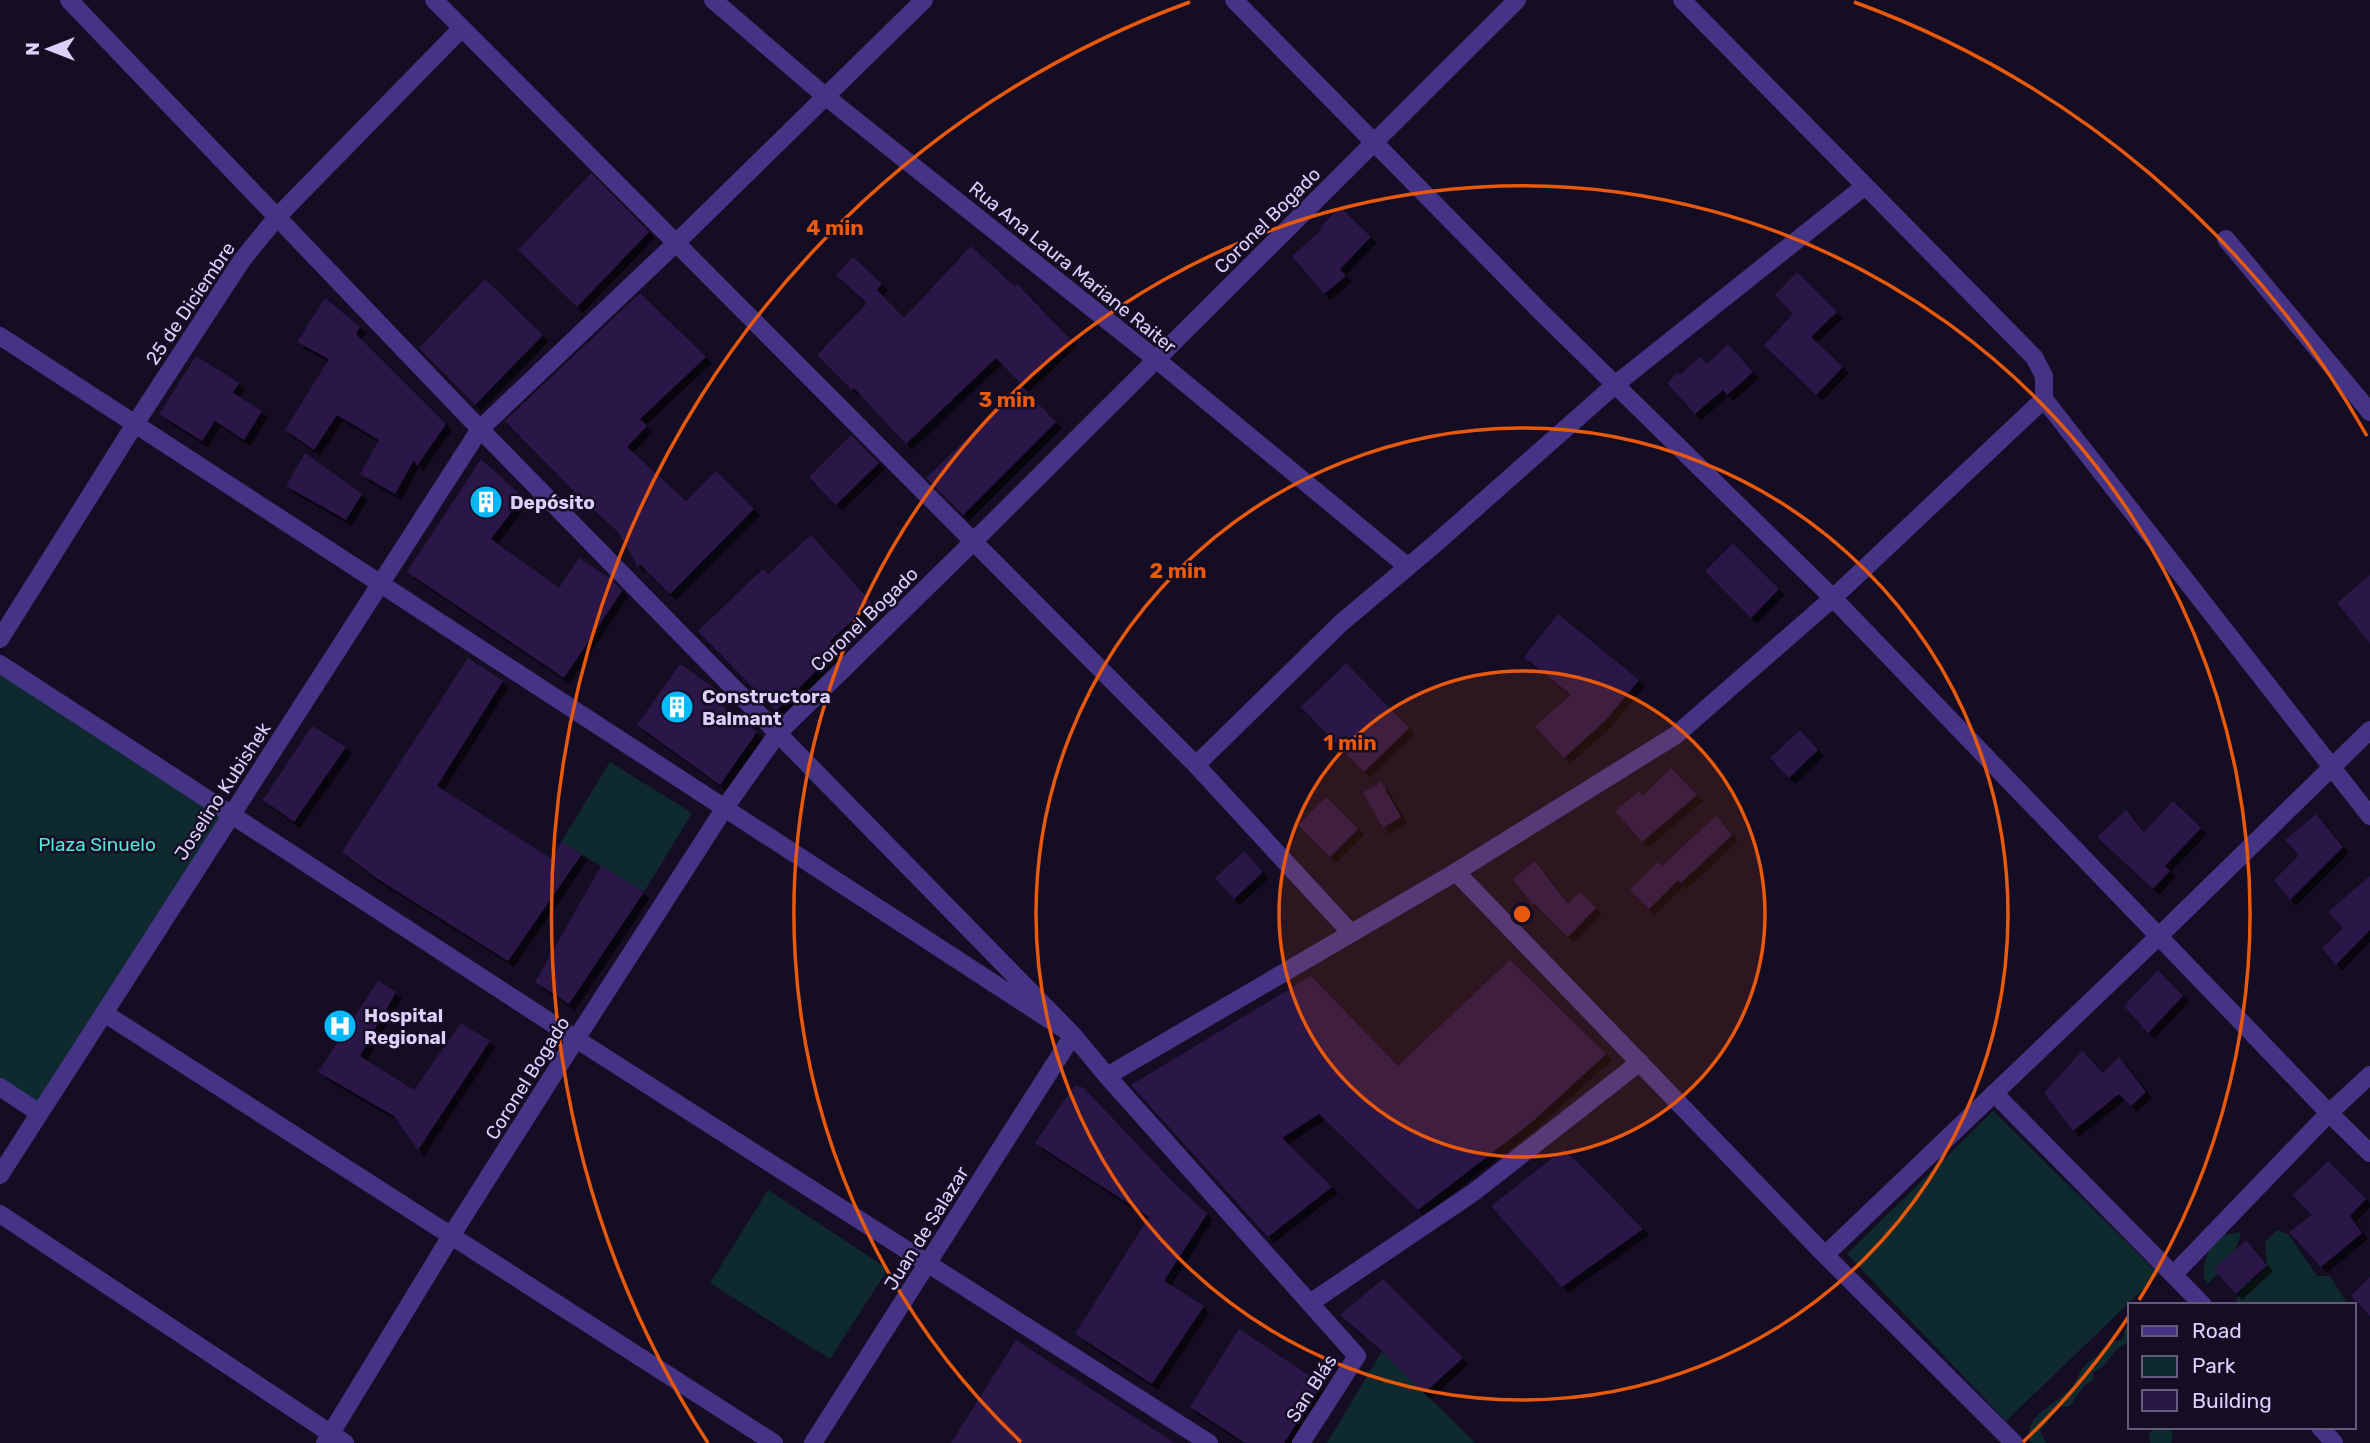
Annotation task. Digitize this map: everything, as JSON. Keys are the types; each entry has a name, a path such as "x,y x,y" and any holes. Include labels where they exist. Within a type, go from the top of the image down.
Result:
{"street":[{"path":"69,0 480,429 1073,1035 1310,1303 1474,1192 1640,1062"},
{"path":"434,0 1196,765 1351,933"},
{"name":"Rua Ana Laura Mariane Raiter","path":"713,0 825,96 1157,360 1408,567"},
{"name":"Joselino Kubishek","path":"0,1175 480,429 676,243 924,0"},
{"path":"1234,0 1541,312 1833,598 2370,1153"},
{"name":"Coronel Bogado","path":"334,1440 451,1236 726,806 778,733 1517,0"},
{"path":"1682,0 2034,357 2044,376 2044,399 2370,816"},
{"name":"25 de Diciembre","path":"0,639 242,260 277,217 462,28"},
{"path":"1196,765 1341,623 1616,384 1865,186"},
{"path":"2225,239 2370,412"},
{"path":"0,335 380,585 726,806 1073,1035"},
{"path":"1107,1076 1456,872 1675,735 1833,598 2044,399"},
{"path":"0,664 576,1039 1209,1443"},
{"path":"1825,1255 2370,730"},
{"path":"1456,872 1825,1255 2014,1443"},
{"path":"104,1013 774,1443"},
{"name":"Juan de Salazar","path":"813,1443 1073,1035"},
{"path":"2174,1274 2329,1113 2370,1075"},
{"path":"0,1087 39,1113"},
{"path":"1994,1093 2201,1303"},
{"path":"0,1214 334,1440"},
{"name":"San Blás","path":"1301,1443 1357,1356 1310,1303"},
{"path":"2321,1429 2334,1443"}],"green space":[{"name":"Plaza Sinuelo","path":"0,664 232,815 39,1113 0,1087"},
{"path":"610,762 692,813 644,892 561,842"},
{"path":"1993,1111 2159,1274 2006,1421 1847,1254"},
{"path":"768,1190 888,1269 830,1359 710,1283"},
{"path":"2277,1230 2289,1235 2317,1276 2330,1276 2346,1303 2236,1303 2242,1285 2258,1277 2267,1265 2265,1242"},
{"path":"2241,1232 2234,1252 2218,1265 2218,1274 2207,1284 2204,1267 2211,1247 2221,1237"},
{"path":"2128,1328 2128,1343 2117,1349 2104,1366 2093,1372 2093,1380 2084,1386 2070,1406 2060,1407 2040,1431 2046,1443 2031,1443 2029,1434 2035,1418 2070,1389 2085,1365 2101,1354 2107,1343 2123,1339 2125,1329"},
{"path":"1382,1351 1475,1443 1327,1443"},
{"path":"2154,1429 2168,1429 2173,1433 2171,1443 2150,1443 2149,1433"}],"building":[{"path":"591,173 649,232 577,307 518,250"},
{"path":"1340,207 1371,237 1340,269 1346,276 1324,294 1292,256 1322,230 1320,228"},
{"path":"971,246 1015,287 1017,284 1071,340 1023,386 996,358 906,444 854,388 852,390 817,355 867,303 836,275 853,257 882,284 877,290 904,318"},
{"path":"1797,272 1837,312 1811,337 1843,367 1816,395 1764,345 1793,314 1775,295"},
{"path":"485,279 543,335 475,405 419,348"},
{"path":"640,293 706,357 640,419 647,426 627,447 686,501 716,471 754,509 670,594 640,564 638,567 618,532 505,421"},
{"path":"325,298 360,327 356,334 446,424 417,466 414,460 395,494 360,474 379,440 337,415 314,450 285,430 329,359 297,342"},
{"path":"1728,344 1753,372 1727,395 1723,390 1695,414 1667,383 1700,357 1707,364"},
{"path":"196,356 239,383 233,393 262,411 244,440 215,421 202,441 159,414"},
{"path":"1021,386 1056,422 963,515 926,478"},
{"path":"851,435 879,463 836,505 809,477"},
{"path":"305,453 362,494 346,520 286,486"},
{"path":"481,459 523,497 491,539 559,588 579,558 611,579 622,591 564,678 407,572"},
{"path":"811,535 872,603 830,641 838,649 776,711 698,631 763,569 768,574"},
{"path":"1733,543 1779,589 1751,618 1705,571"},
{"path":"2370,575 2370,643 2337,603"},
{"path":"1558,614 1639,680 1605,721 1564,758 1535,726 1571,695 1524,657"},
{"path":"468,658 503,681 437,786 552,859 561,842 582,854 508,961 376,878 342,852"},
{"path":"1346,663 1409,728 1364,772 1301,707"},
{"path":"680,664 716,689 710,697 757,732 720,785 637,725"},
{"path":"312,726 346,747 294,822 263,800"},
{"path":"1800,730 1818,750 1789,778 1770,758"},
{"path":"1671,768 1697,795 1642,842 1615,811 1639,791 1643,796"},
{"path":"1381,782 1401,817 1383,828 1363,793"},
{"path":"1326,797 1358,829 1330,857 1298,825"},
{"path":"2173,801 2201,828 2165,866 2170,871 2153,889 2097,837 2126,810 2144,832"},
{"path":"2316,814 2343,847 2290,900 2274,880 2299,855 2285,840"},
{"path":"1716,816 1732,835 1681,883 1678,880 1649,909 1630,890 1658,862 1662,866"},
{"path":"1244,851 1263,872 1234,899 1215,878"},
{"path":"1535,861 1568,904 1580,892 1596,908 1568,937 1533,905 1513,879"},
{"path":"601,866 644,892 569,1004 535,982"},
{"path":"2370,876 2370,930 2336,965 2322,948 2343,928 2328,912"},
{"path":"1510,960 1606,1054 1532,1122 1418,1210 1319,1114 1282,1138 1332,1187 1268,1237 1131,1085 1311,976 1398,1066"},
{"path":"2158,970 2183,996 2148,1033 2124,1006"},
{"path":"378,981 396,992 360,1056 414,1090 461,1023 490,1041 418,1150 394,1116 318,1072"},
{"path":"2082,1051 2103,1073 2119,1057 2146,1092 2131,1106 2119,1094 2073,1131 2044,1093"},
{"path":"1075,1085 1084,1088 1207,1214 1164,1281 1204,1306 1152,1384 1075,1334 1149,1217 1035,1143"},
{"path":"1564,1149 1643,1229 1562,1287 1491,1206"},
{"path":"2328,1161 2366,1199 2350,1216 2362,1233 2321,1267 2289,1232 2312,1215 2293,1195"},
{"path":"2246,1240 2267,1265 2236,1294 2214,1269"},
{"path":"2370,1277 2370,1316 2351,1296"},
{"path":"1383,1279 1463,1358 1424,1393 1382,1351 1340,1315"},
{"path":"1239,1329 1322,1384 1284,1443 1245,1443 1190,1407"},
{"path":"1016,1340 1094,1391 1175,1443 951,1443"}],"place":[{"name":"Depósito","path":"486,502"},
{"name":"Constructora Balmant","path":"677,707"},
{"name":"Hospital Regional","path":"340,1026"}]}
